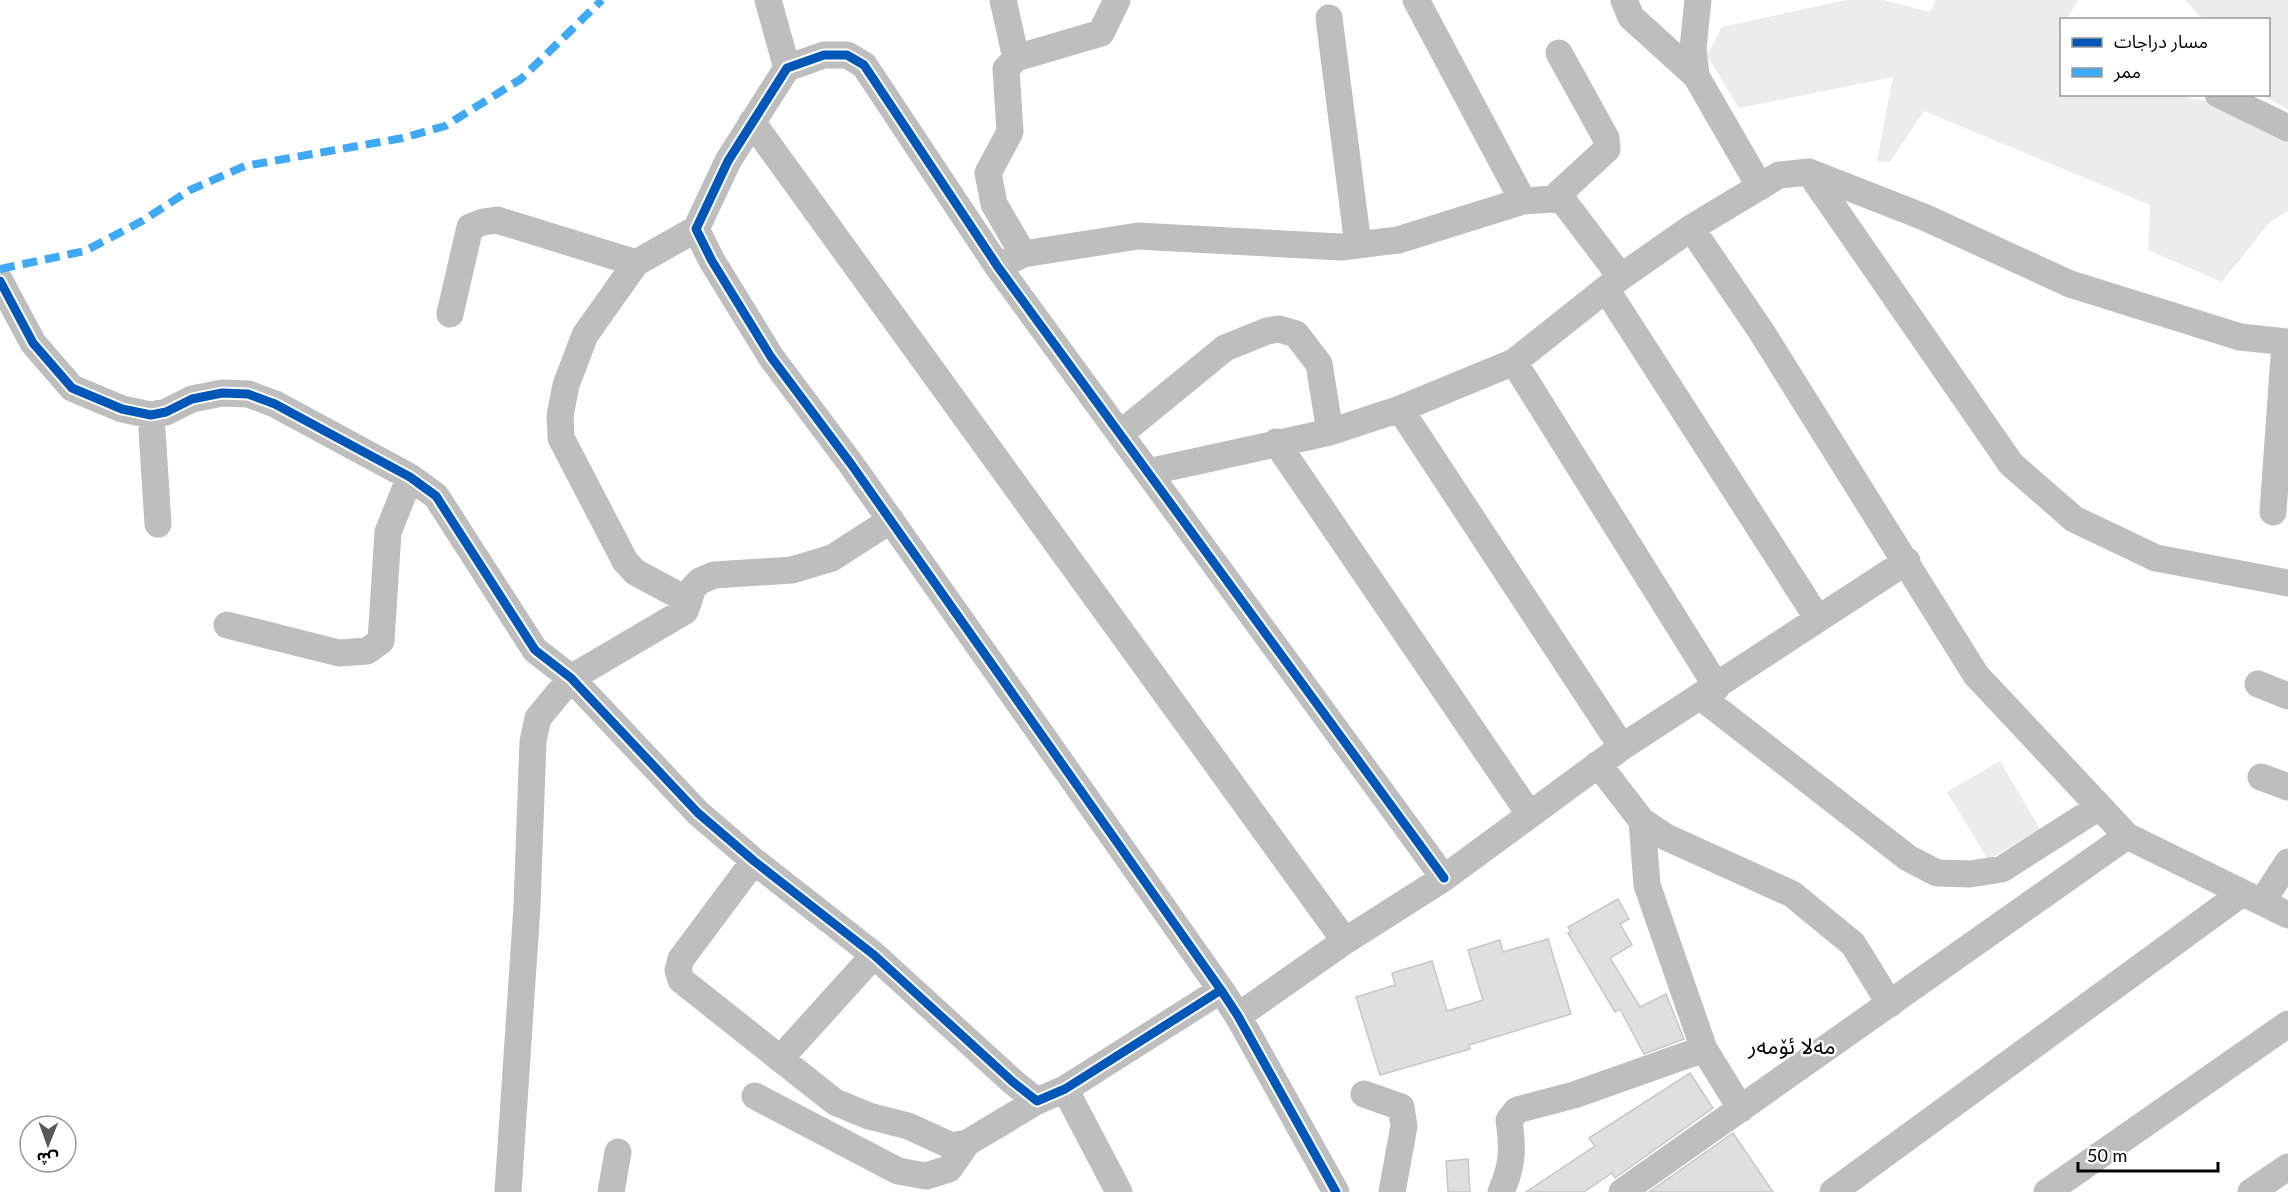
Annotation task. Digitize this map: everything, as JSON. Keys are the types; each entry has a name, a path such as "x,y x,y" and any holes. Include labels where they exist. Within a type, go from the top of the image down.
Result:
{"street":[{"path":"768,0 787,68"},
{"path":"1003,0 1016,58"},
{"path":"1023,254 994,204 988,173 1010,132 1005,69 1016,58 1101,33 1117,0"},
{"path":"1416,0 1523,201"},
{"path":"1623,0 1631,17 1696,76 1760,187"},
{"path":"1696,76 1693,48 1698,0"},
{"path":"1329,18 1358,245"},
{"path":"1553,199 1607,149 1606,138 1559,53"},
{"path":"689,601 635,572 625,561 561,438 560,416 566,385 585,335 636,263 696,230 728,160 787,68 824,55 847,55 864,65 998,267 1444,878"},
{"path":"2221,96 2288,128"},
{"path":"752,122 1345,941"},
{"path":"1809,172 2011,464 2074,519 2156,558 2288,583"},
{"path":"1148,472 1276,442 1330,432 1400,409 1514,362 1613,283 1691,228 1779,175 1809,172 1924,217 2070,284 2240,337 2286,342 2273,512"},
{"path":"998,267 1023,254 1138,236 1341,247 1398,240 1523,201 1553,199 1564,202 1818,619"},
{"path":"450,314 470,227 483,222 497,220 636,263"},
{"path":"1691,228 1761,331 1907,561 1976,675 2127,836 2288,915"},
{"path":"696,230 712,261 771,357 891,520 1221,990 1238,1016 1336,1192"},
{"path":"0,281 33,343 72,388 122,409 151,415 166,412 192,399 222,393 248,394 275,405 410,477 436,496 535,650 571,678 698,813 754,861 873,955 1037,1101"},
{"path":"1120,434 1225,348 1267,331 1279,329 1296,334 1320,364 1330,432"},
{"path":"1514,362 1709,692 1908,858 1937,873 1970,874 2002,869 2099,807"},
{"path":"1400,409 1622,747"},
{"path":"151,415 158,524"},
{"path":"1276,442 1530,815"},
{"path":"227,626 339,653 367,651 381,641 388,532 410,477"},
{"path":"508,1192 527,906 533,741 538,718 571,678 685,611 693,588 700,581 714,575 792,570 832,558 891,520"},
{"path":"1238,1016 1345,941 1444,878 1622,747 1907,561"},
{"path":"2258,684 2288,696"},
{"path":"1598,764 1642,821 1666,837 1792,894 1853,944 1890,1004"},
{"path":"2261,777 2288,787"},
{"path":"1642,821 1647,885 1704,1049 1741,1109"},
{"path":"1622,1192 2127,836"},
{"path":"754,861 681,959 678,970 681,980 835,1102 869,1116 908,1126 952,1146 967,1143 1037,1101 1065,1089 1221,990"},
{"path":"1833,1192 2252,897 2288,862"},
{"path":"780,1059 873,955"},
{"path":"2047,1192 2288,1024"},
{"path":"1501,1192 1510,1171 1513,1145 1509,1120 1517,1110 1574,1095 1704,1049"},
{"path":"1065,1089 1119,1192"},
{"path":"1364,1094 1401,1107 1404,1126 1392,1192"},
{"path":"755,1096 898,1171 926,1176 949,1169 967,1143"},
{"path":"611,1192 618,1152"},
{"path":"2251,1192 2288,1167"}],"shaded area":[{"path":"1846,0 1883,0 1930,12 1936,0 2078,0 2068,18 2060,18 2058,37 2060,38 2060,96 2180,96 2217,103 2288,141 2288,211 2270,222 2222,282 2148,250 2150,205 1924,111 1890,162 1877,161 1893,77 1739,108 1707,56 1722,27"},
{"path":"2185,0 2288,0 2288,110 2264,96 2270,96 2270,18 2201,18"},
{"path":"2000,761 2040,829 1988,860 1947,792"}],"building":[{"path":"1618,899 1629,919 1620,924 1632,945 1610,958 1640,1007 1666,994 1684,1039 1644,1054 1620,1009 1615,1012 1568,933 1571,932 1568,927"},
{"path":"1548,939 1571,1014 1469,1045 1470,1049 1380,1075 1356,997 1395,985 1392,973 1432,961 1447,1011 1483,1000 1468,950 1500,940 1503,952"},
{"path":"1690,1073 1713,1108 1615,1178 1612,1173 1584,1192 1526,1192 1595,1146 1589,1138"},
{"path":"1733,1133 1773,1192 1649,1192"},
{"path":"1468,1159 1470,1192 1448,1192 1446,1161"}],"marked path":[{"path":"0,269 85,251 142,221 190,190 245,166 403,138 445,126 521,79 602,0"}],"cycle path":[{"path":"1336,1192 1238,1016 1221,990 851,464 771,357 712,261 696,229 728,161 787,68 824,55 847,55 864,65 998,267 1444,878"},
{"path":"0,281 33,343 72,388 122,409 151,415 166,412 192,399 222,393 248,394 275,404 410,477 436,496 535,650 571,678 698,813 754,861 874,955 1013,1082 1037,1101 1065,1089 1221,990"}],"district":[{"name":"مەلا ئۆمەر","path":"1792,1045"}]}
